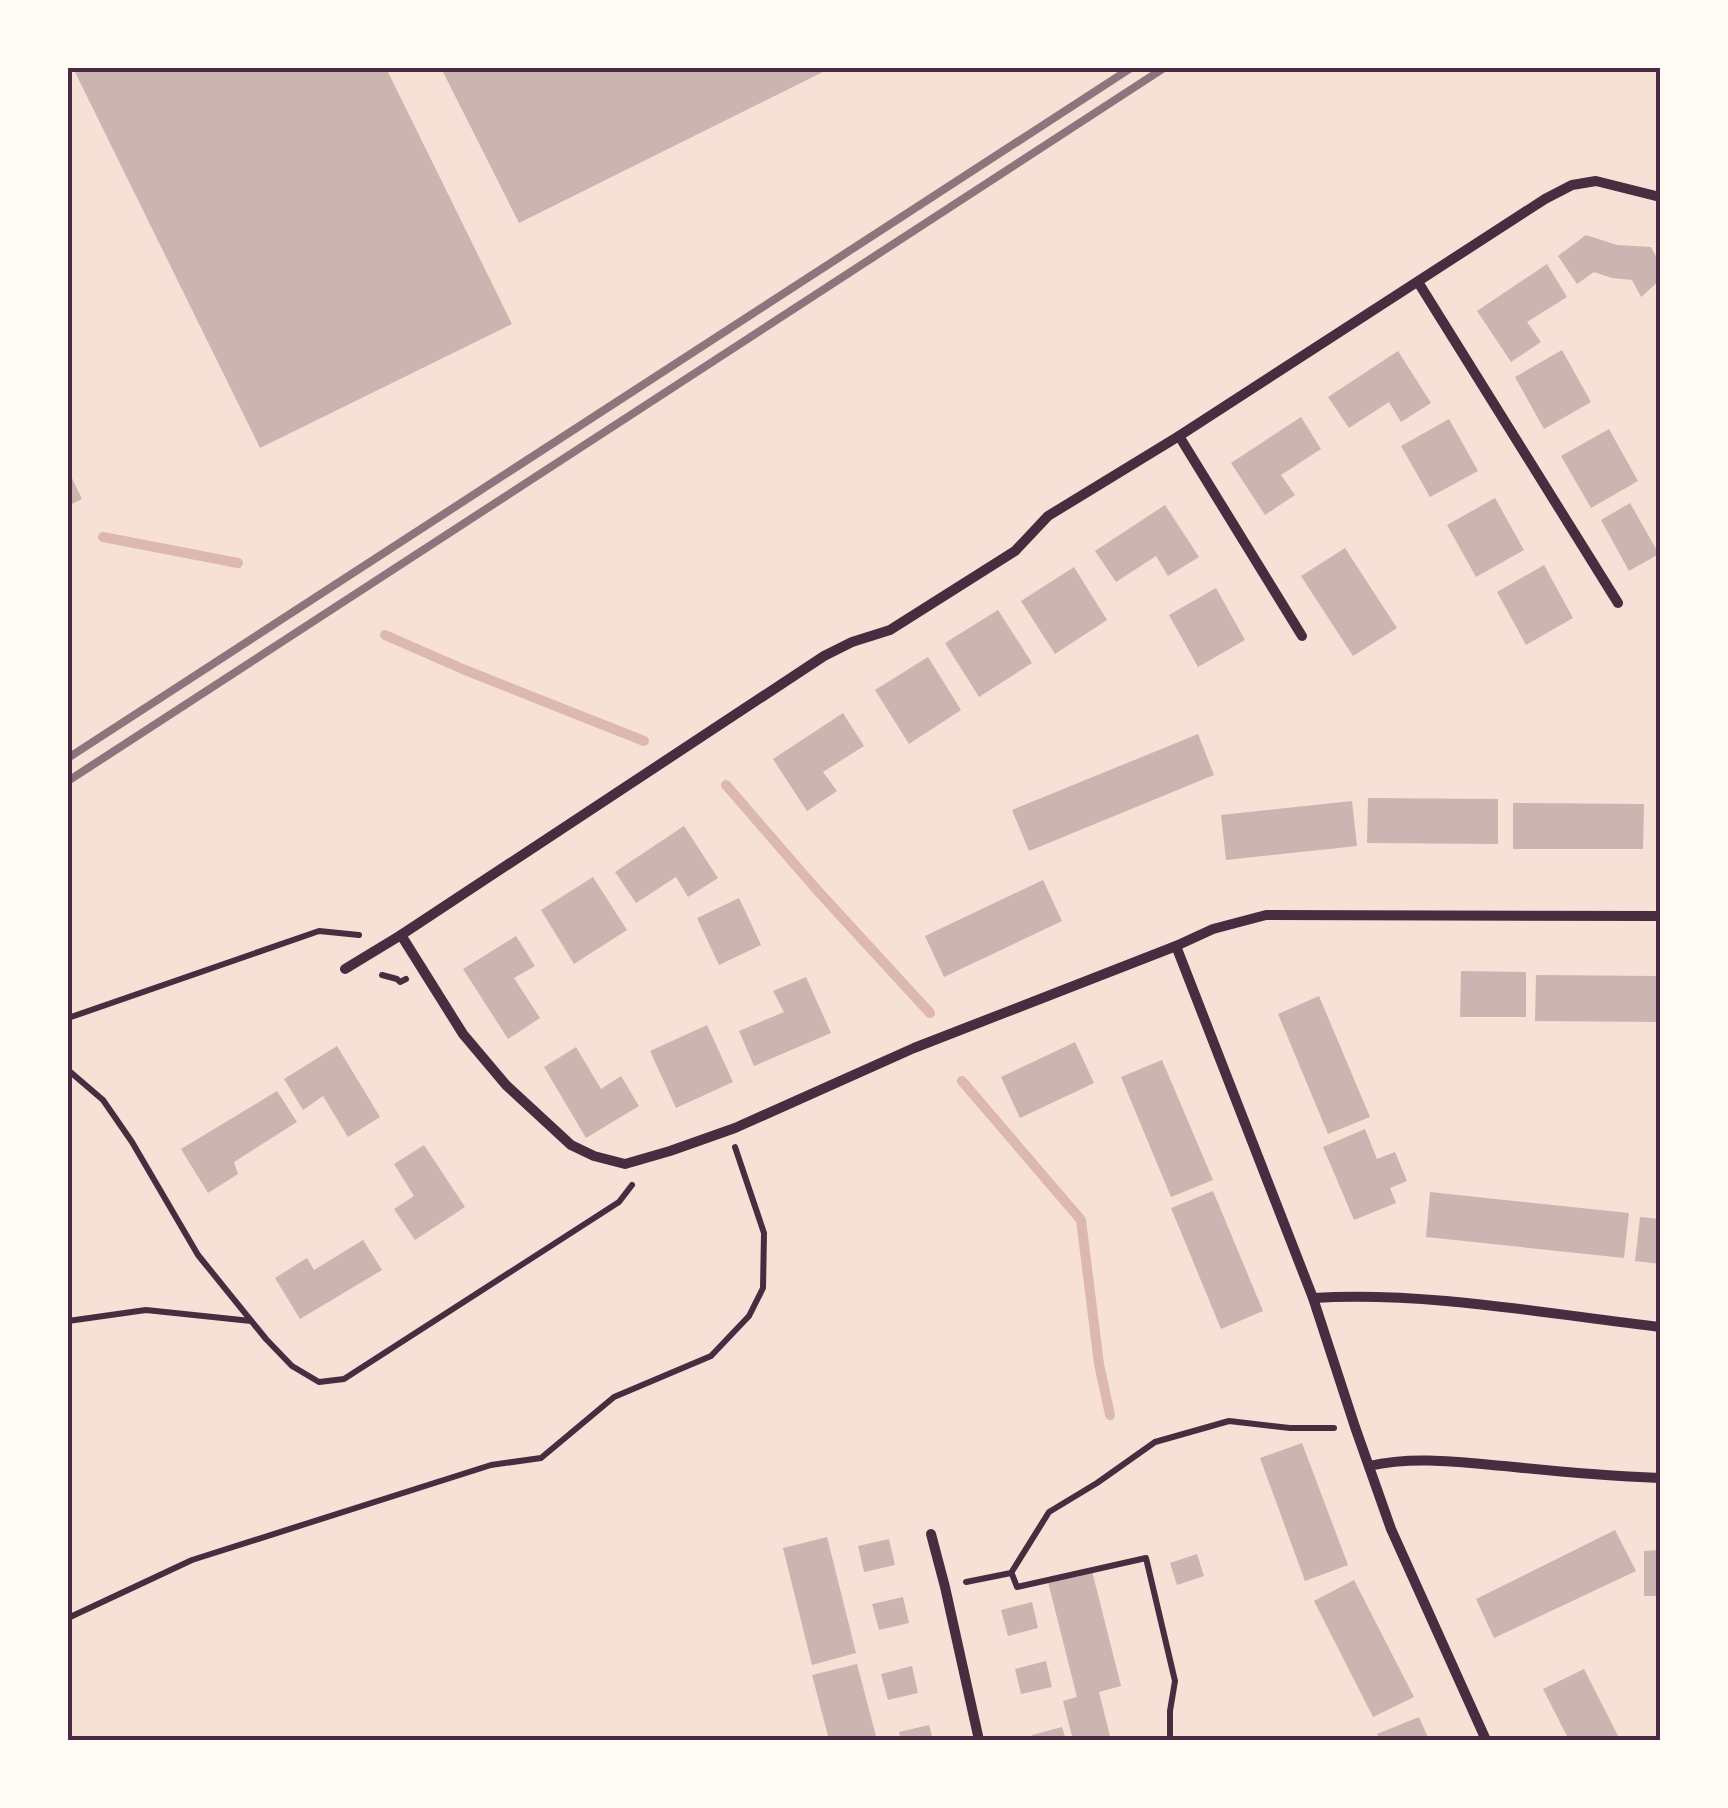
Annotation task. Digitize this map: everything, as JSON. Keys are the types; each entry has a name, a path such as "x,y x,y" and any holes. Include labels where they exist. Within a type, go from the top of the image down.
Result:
{"street":[{"path":"345,970 824,656 890,630 1016,551 1048,516 1545,199 1572,185 1596,181 1660,196"},
{"path":"1418,282 1618,603"},
{"path":"1179,436 1302,636"},
{"path":"401,935 463,1034 506,1085 571,1146 624,1164 728,1130 914,1048 1212,929 1266,914 1660,916"},
{"path":"1176,946 1314,1298 1391,1529 1486,1740"},
{"path":"1314,1298 1356,1295 1660,1327"},
{"path":"1369,1466 1428,1460 1660,1478"},
{"path":"931,1534 979,1740"}],"path":[{"path":"68,1018 319,931 368,936 377,950"},
{"path":"68,1070 102,1100 132,1142 198,1254 292,1366 319,1382 344,1378 620,1202 652,1157"},
{"path":"68,1618 192,1560 491,1464 542,1458 614,1397 711,1356 749,1316 763,1288 764,1233 728,1130"},
{"path":"68,1322 146,1310 252,1321"},
{"path":"946,1587 1011,1573 1049,1512 1155,1442 1229,1420 1290,1428 1355,1428"},
{"path":"1011,1573 1017,1588 1146,1558 1175,1681 1170,1740"}],"building":[{"path":"73,68 386,68 512,324 260,448"},
{"path":"441,68 831,68 519,223"},
{"path":"1586,235 1617,245 1651,247 1660,264 1660,280 1641,297 1632,280 1594,272 1577,284 1558,256"},
{"path":"1547,264 1567,297 1527,322 1541,342 1511,362 1477,311"},
{"path":"1562,350 1591,402 1544,429 1515,377"},
{"path":"1398,351 1431,403 1401,422 1389,402 1349,428 1328,397"},
{"path":"1301,417 1321,449 1281,475 1295,495 1265,515 1231,463"},
{"path":"1449,419 1478,471 1430,497 1401,446"},
{"path":"1609,429 1638,481 1591,508 1561,456"},
{"path":"68,470 82,499 68,506"},
{"path":"1495,498 1524,550 1476,577 1447,525"},
{"path":"1630,503 1659,554 1629,571 1601,520"},
{"path":"1165,505 1199,557 1168,576 1156,556 1116,582 1095,551"},
{"path":"1345,548 1397,628 1353,656 1301,576"},
{"path":"1544,565 1573,618 1526,645 1497,592"},
{"path":"1074,567 1107,620 1055,654 1021,601"},
{"path":"1216,588 1245,640 1198,667 1169,615"},
{"path":"998,610 1032,663 979,697 945,643"},
{"path":"928,657 961,710 909,744 875,690"},
{"path":"843,713 864,746 823,772 837,791 807,811 773,759"},
{"path":"1198,734 1214,775 1029,851 1012,810"},
{"path":"1368,798 1498,799 1498,844 1367,843"},
{"path":"1352,801 1357,846 1226,860 1221,815"},
{"path":"1513,803 1644,804 1643,849 1513,849"},
{"path":"684,826 718,878 688,897 676,877 636,903 615,872"},
{"path":"593,877 627,930 574,964 541,910"},
{"path":"1043,880 1062,921 944,977 925,936"},
{"path":"739,898 761,945 719,965 697,918"},
{"path":"516,936 535,966 514,978 540,1018 508,1039 463,969"},
{"path":"1461,971 1526,972 1526,1017 1460,1017"},
{"path":"1536,975 1660,976 1660,1022 1535,1021"},
{"path":"806,977 831,1033 754,1066 739,1031 784,1012 773,991"},
{"path":"1319,996 1370,1117 1328,1134 1278,1014"},
{"path":"707,1025 733,1082 676,1108 650,1051"},
{"path":"1075,1042 1094,1083 1020,1118 1001,1077"},
{"path":"337,1046 380,1117 348,1137 323,1096 303,1110 284,1079"},
{"path":"576,1047 601,1089 621,1076 639,1106 586,1138 544,1067"},
{"path":"1162,1060 1213,1180 1171,1197 1121,1077"},
{"path":"277,1091 297,1122 234,1162 238,1174 208,1193 181,1149"},
{"path":"1365,1129 1377,1159 1395,1152 1407,1181 1390,1188 1396,1203 1354,1220 1323,1147"},
{"path":"424,1145 465,1207 415,1240 394,1209 414,1196 394,1164"},
{"path":"1213,1191 1263,1311 1221,1329 1171,1208"},
{"path":"1430,1192 1629,1213 1624,1258 1426,1237"},
{"path":"1640,1217 1660,1219 1660,1264 1635,1261"},
{"path":"363,1240 382,1270 300,1319 275,1278 307,1258 314,1270"},
{"path":"1302,1443 1348,1565 1305,1581 1260,1458"},
{"path":"1615,1530 1636,1571 1494,1638 1476,1599"},
{"path":"827,1537 856,1653 812,1665 783,1548"},
{"path":"889,1539 895,1565 864,1572 858,1546"},
{"path":"1660,1550 1660,1596 1644,1596 1644,1551"},
{"path":"1197,1554 1204,1576 1177,1585 1170,1563"},
{"path":"1092,1571 1121,1686 1099,1692 1111,1740 1073,1740 1063,1701 1077,1697 1048,1582"},
{"path":"1354,1580 1414,1697 1373,1717 1314,1601"},
{"path":"903,1597 909,1623 879,1630 872,1604"},
{"path":"1032,1602 1038,1628 1008,1636 1001,1610"},
{"path":"1046,1661 1052,1687 1021,1694 1015,1669"},
{"path":"857,1664 877,1740 829,1740 812,1675"},
{"path":"912,1666 918,1693 888,1700 881,1674"},
{"path":"1584,1669 1620,1740 1569,1740 1543,1689"},
{"path":"1419,1717 1429,1740 1380,1740 1377,1734"},
{"path":"929,1725 933,1740 901,1740 899,1732"},
{"path":"1062,1727 1066,1740 1034,1740 1032,1735"}],"waterway":[{"path":"103,537 238,563"},
{"path":"385,635 644,741"},
{"path":"726,785 930,1013"},
{"path":"962,1081 1081,1220 1099,1364 1110,1415"}],"railway":[{"path":"68,758 1131,68"},
{"path":"68,781 1164,68"}]}
